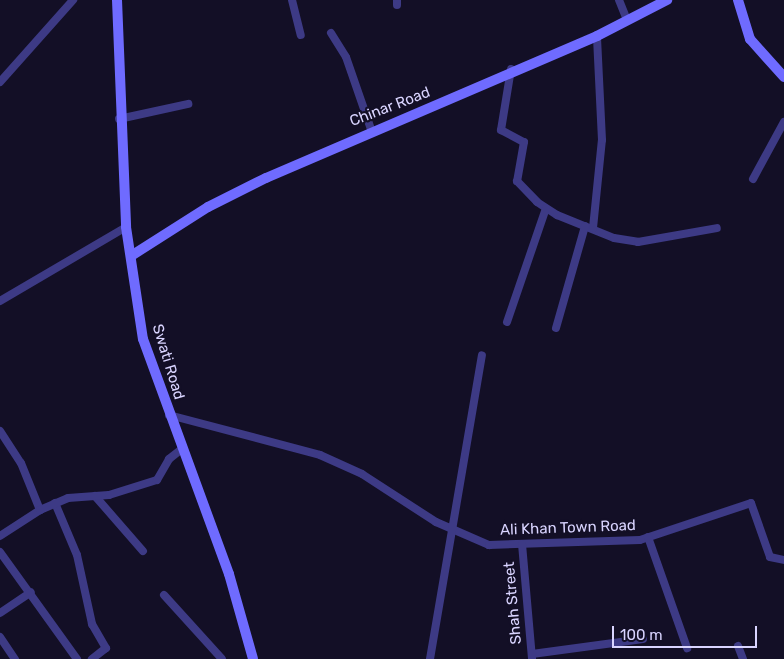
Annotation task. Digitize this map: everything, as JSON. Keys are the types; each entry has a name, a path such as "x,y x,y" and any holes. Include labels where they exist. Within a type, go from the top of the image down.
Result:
{"street":[{"path":"0,82 73,0"},
{"name":"Swati Road","path":"117,0 119,119 126,227 143,339 169,415 229,574 253,659"},
{"path":"292,0 301,35"},
{"path":"619,0 627,20"},
{"name":"Chinar Road","path":"131,256 208,207 371,129 436,106 511,69 597,36 667,0"},
{"path":"738,0 750,39 784,77"},
{"path":"331,33 346,57 371,129"},
{"path":"556,328 589,227 602,140 597,36"},
{"path":"511,69 501,130 524,142 517,181 546,208 589,227 638,242 717,228"},
{"path":"119,119 188,104"},
{"path":"753,179 784,122"},
{"path":"507,322 546,208"},
{"path":"0,301 126,227"},
{"path":"430,659 456,529 482,355"},
{"name":"Ali Khan Town Road","path":"169,415 320,455 362,474 436,522 456,529 489,545 648,537 750,503 770,557 784,560"},
{"path":"0,431 21,463 40,510"},
{"path":"0,536 40,510 55,503 96,496 157,480 169,459 182,449"},
{"path":"96,496 143,551"},
{"path":"55,503 77,555 92,624 106,648 92,659"},
{"path":"648,537 687,648"},
{"name":"Shah Street","path":"522,544 532,657"},
{"path":"0,552 78,659"},
{"path":"0,613 31,592"},
{"path":"164,595 222,659"},
{"path":"0,637 15,659"},
{"path":"532,657 643,640"},
{"path":"738,646 743,659"}]}
